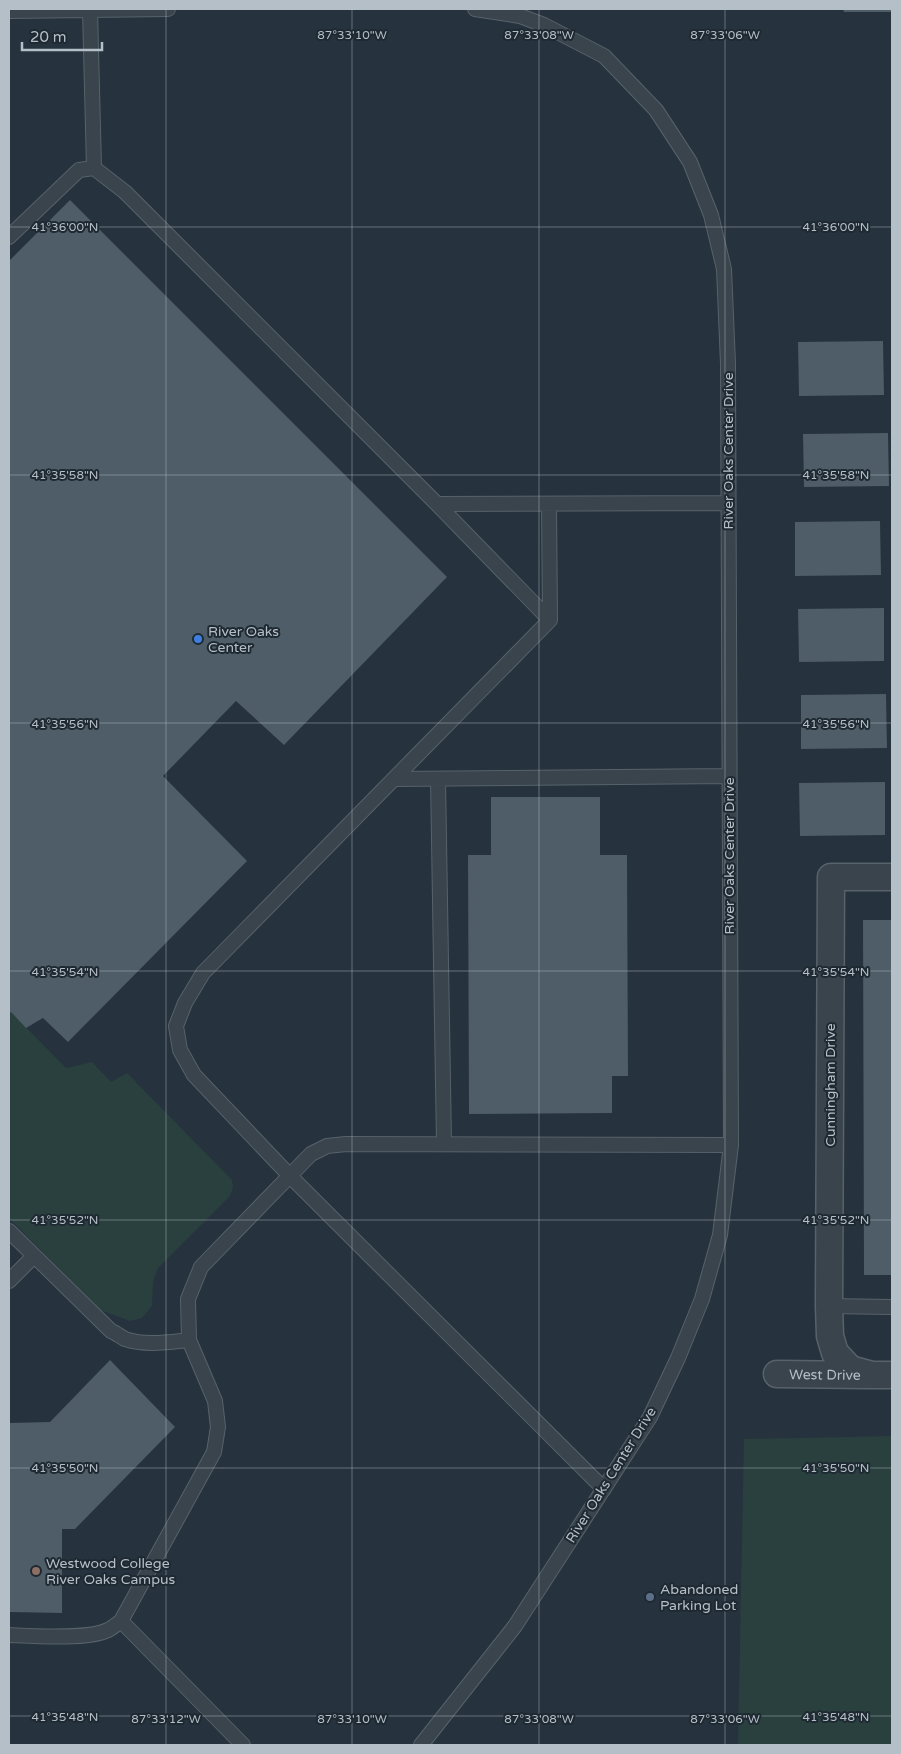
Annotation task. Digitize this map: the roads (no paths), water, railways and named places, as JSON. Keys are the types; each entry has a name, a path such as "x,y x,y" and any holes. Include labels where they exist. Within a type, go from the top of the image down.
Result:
{"street":[{"name":"Cunningham Drive","path":"836,1353 830,1336 829,1306 831,877 892,877"},
{"name":"West Drive","path":"836,1353 850,1369 882,1375"},
{"name":"West Drive","path":"777,1374 882,1375"}],"lane":[{"path":"9,11 168,9"},
{"name":"River Oaks Center Drive","path":"420,1745 515,1626 650,1417 678,1358 702,1299 720,1235 731,1145 727,329 724,269 711,215 690,162 656,110 604,56 544,24 520,16 475,9"},
{"path":"90,10 94,168"},
{"path":"9,237 79,170 94,168 125,192 437,504 550,620"},
{"path":"437,504 728,503"},
{"path":"549,504 550,620 203,972 185,1003 176,1026 180,1050 194,1075 290,1176 604,1489"},
{"path":"394,779 729,776"},
{"path":"438,778 444,1144"},
{"path":"9,1636 91,1634 108,1630 120,1621 214,1452 218,1427 215,1401 189,1340 188,1299 201,1267 311,1154 327,1146 346,1144 731,1145"},
{"path":"9,1231 112,1331 126,1339 159,1343 189,1340"},
{"path":"9,1281 34,1256"},
{"path":"829,1306 892,1307"},
{"path":"120,1621 244,1745"}],"place":[{"name":"River Oaks Center","path":"198,639"},
{"name":"Westwood College River Oaks Campus","path":"36,1571"},
{"name":"Abandoned Parking Lot","path":"650,1597"}]}
